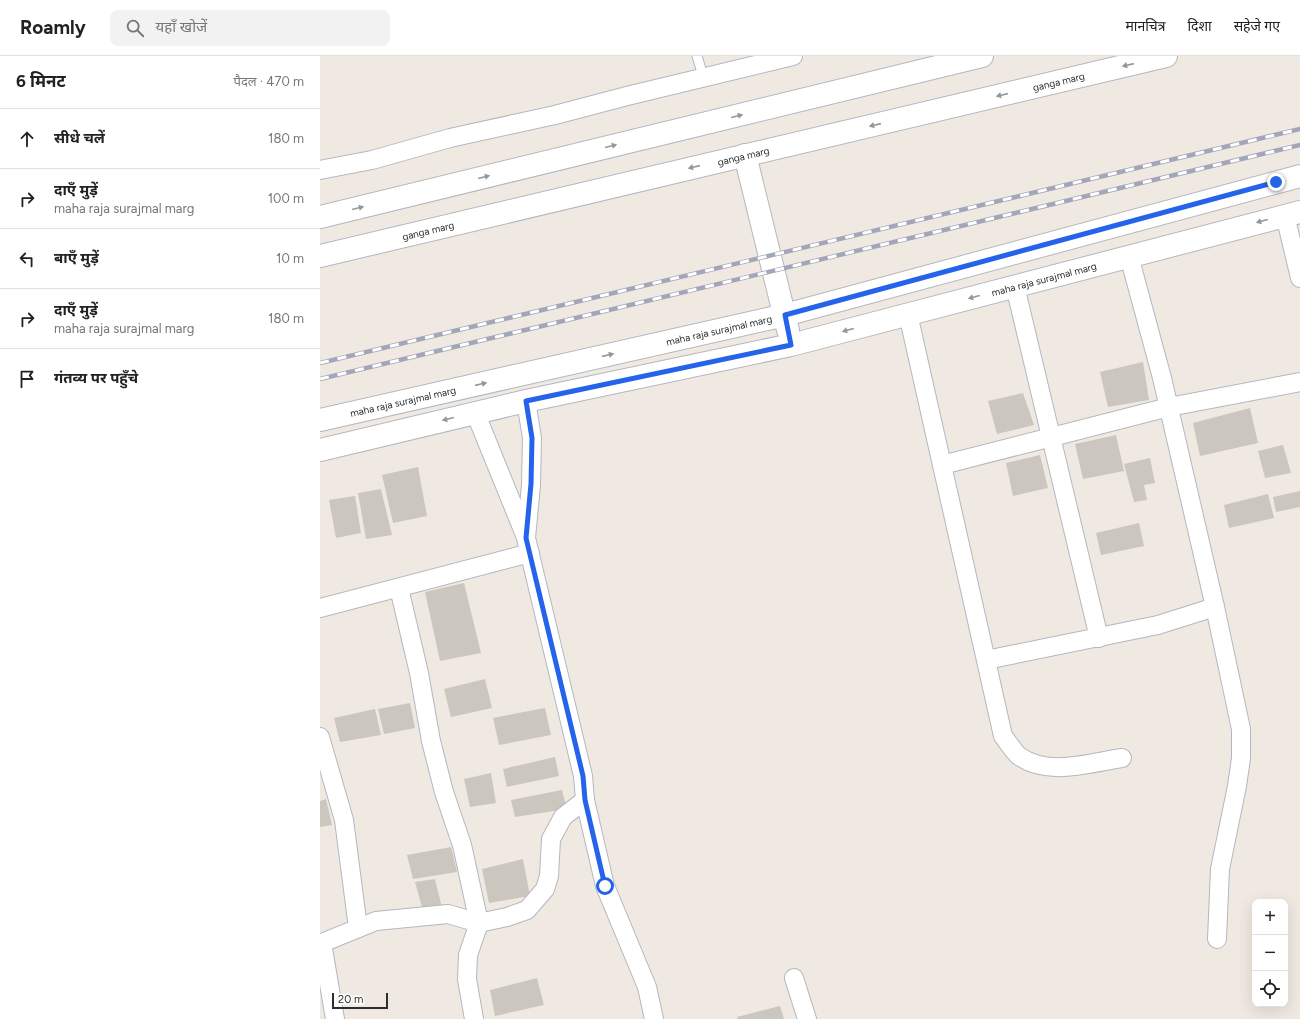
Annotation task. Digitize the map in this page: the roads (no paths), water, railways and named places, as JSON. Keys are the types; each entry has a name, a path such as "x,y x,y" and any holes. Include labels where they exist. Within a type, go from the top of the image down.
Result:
{"street":[{"path":"320,170 372,160 450,138 489,131 658,88 704,79 793,56"},
{"path":"320,217 982,56"},
{"name":"ganga marg","path":"320,256 1166,56"},
{"path":"745,155 785,315 791,345"},
{"name":"maha raja surajmal marg","path":"320,420 785,315 1300,176"},
{"path":"1276,182 1292,213 1300,278"},
{"name":"maha raja surajmal marg","path":"320,450 474,412 791,345 1292,213"},
{"path":"1129,256 1169,406 1216,607 1241,729 1241,758 1237,786 1220,869 1217,939"},
{"path":"1015,286 1099,638"},
{"path":"908,314 1004,736 1018,755 1036,765 1058,768 1122,758"},
{"path":"942,465 1051,438 1169,406 1300,382"},
{"path":"526,401 532,438 528,546"},
{"path":"474,412 528,546 583,776 585,800 605,886 647,987 654,1019"},
{"path":"320,608 399,588 528,546"},
{"path":"399,588 419,673 431,741 444,792 462,845 479,923 468,955 467,979 474,1019"},
{"path":"986,660 1158,625 1216,607"},
{"path":"320,737 344,820 358,928"},
{"path":"335,1019 321,943 376,921 448,914 479,923 507,917 527,910 545,889 549,876 551,839 563,817 585,800"},
{"path":"794,978 807,1019"}],"lane":[{"path":"697,56 704,79"}],"railway":[{"path":"320,363 1300,129"},
{"path":"320,379 1300,145"}]}
